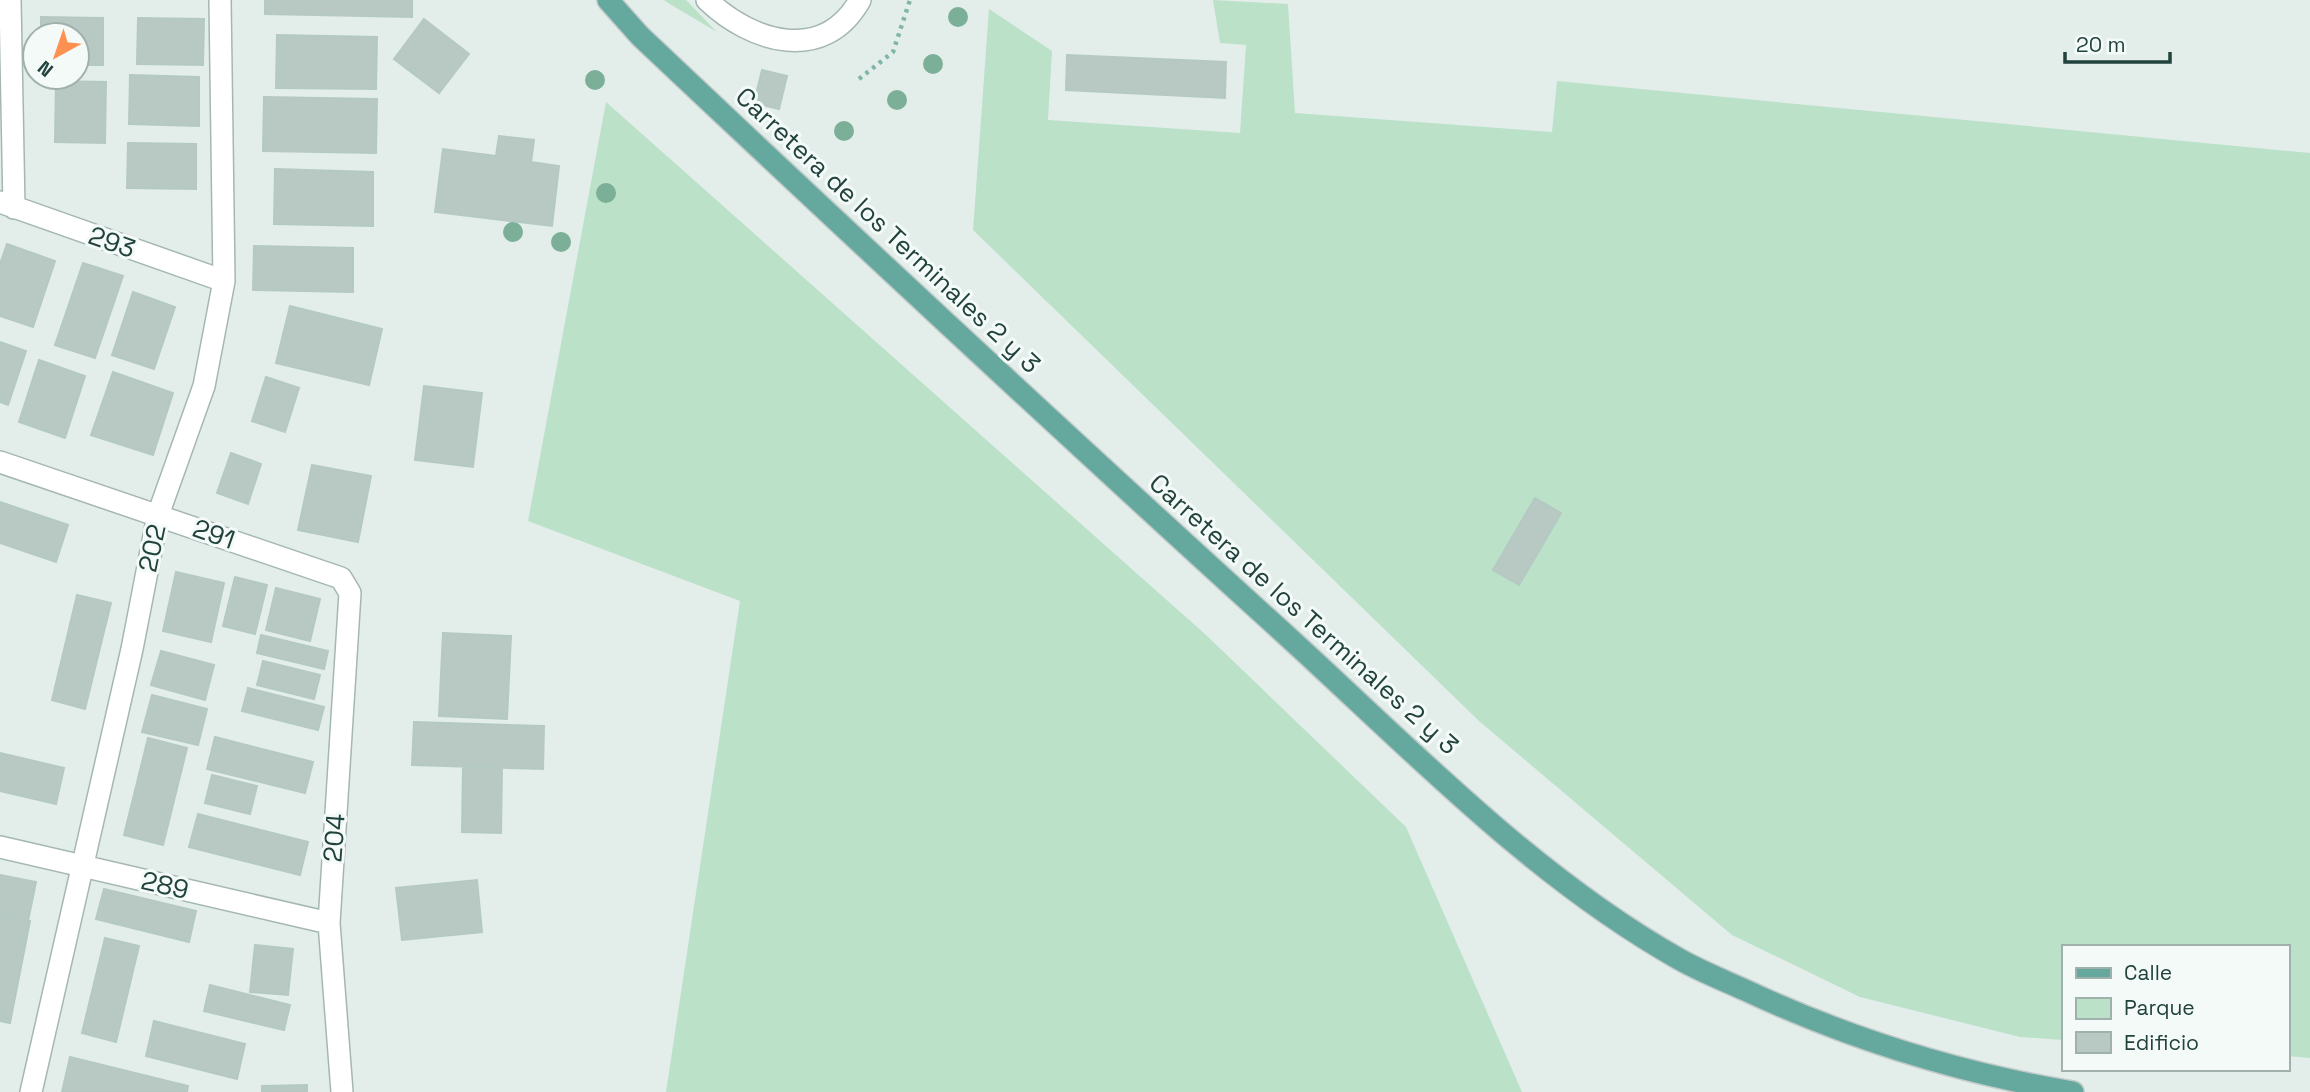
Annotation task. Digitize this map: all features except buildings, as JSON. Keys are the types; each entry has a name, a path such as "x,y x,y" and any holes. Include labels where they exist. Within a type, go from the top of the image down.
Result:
{"main road":[{"name":"Carretera de los Terminales 2 y 3","path":"608,0 640,36 1041,413 1477,809 1572,888 1679,959 1801,1016 1905,1054 2012,1082 2073,1092"}],"street":[{"path":"7,205 10,0"},
{"name":"202","path":"31,1092 83,866 158,515 204,386 224,281 220,0"},
{"path":"708,0 747,27 772,38 795,41 812,40 835,30 853,13 860,0"},
{"name":"293","path":"7,205 224,281"},
{"name":"291","path":"0,462 341,578 346,585"},
{"name":"204","path":"342,1092 329,923 350,593 346,585"},
{"name":"289","path":"0,847 329,923"}],"path":[{"path":"859,79 893,52 910,0"}],"green space":[{"path":"664,0 686,0 717,32 668,3"},
{"path":"1213,0 1288,4 1295,113 1552,132 1557,81 2310,153 2310,1058 2289,1056 2289,945 2062,945 2062,1040 2020,1037 1860,997 1732,935 1479,721 973,230 989,9 1052,51 1048,120 1240,133 1246,45 1220,43"},
{"path":"606,102 1205,634 1406,827 1522,1092 666,1092 740,601 528,521"}]}
